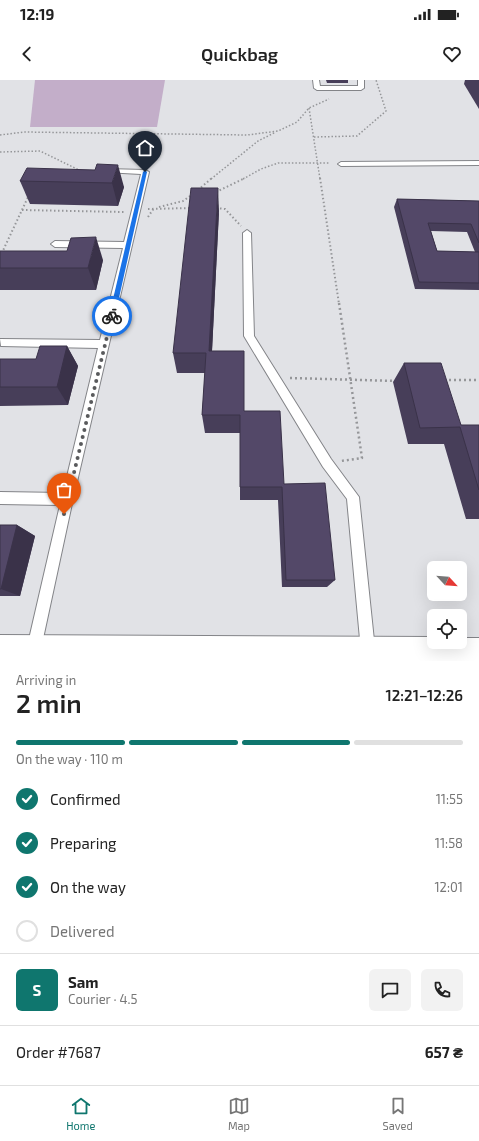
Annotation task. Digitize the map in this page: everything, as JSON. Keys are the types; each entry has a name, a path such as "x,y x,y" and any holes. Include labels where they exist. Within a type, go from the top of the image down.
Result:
{"street":[{"path":"0,649 479,652"}],"lane":[{"path":"316,80 317,88 350,89 361,88 361,80"},
{"path":"341,164 479,163"},
{"path":"34,650 67,499 145,172 80,170"},
{"path":"247,233 249,336 327,463 353,497 369,652"},
{"path":"55,244 128,245"},
{"path":"1,342 105,344"},
{"path":"0,498 67,499"}],"path":[{"path":"314,137 357,136 386,111 376,80"},
{"path":"183,201 224,170 258,141 297,122 309,108 350,89"},
{"path":"309,108 362,458 327,463"},
{"path":"0,135 24,132 247,135 278,131"},
{"path":"0,152 40,151 80,170"},
{"path":"215,192 250,176 261,169 278,163 318,162 341,164"},
{"path":"0,256 32,188"},
{"path":"128,245 155,208 196,198"},
{"path":"2,252 10,253"},
{"path":"275,378 351,381 404,381"},
{"path":"441,380 479,380"}],"shaded area":[{"path":"35,80 165,80 157,127 30,127"}],"building":[{"path":"97,164 118,165 112,183 20,181 27,168 95,170"},
{"path":"191,188 218,188 209,351 244,351 244,411 280,411 284,484 325,483 335,580 286,580 282,487 240,487 240,415 202,415 206,353 173,353"},
{"path":"397,199 479,201 479,243 471,224 428,223 437,251 479,252 479,283 419,282"},
{"path":"96,237 88,268 0,268 0,251 67,251 71,238"},
{"path":"40,346 67,346 57,387 0,387 0,359 36,359"},
{"path":"404,363 441,363 461,425 479,425 479,490 460,427 420,428"},
{"path":"0,525 17,525 1,589 0,589"}],"way so far":[{"path":"64,514 112,316"}],"route":[{"path":"112,316 145,172"}]}
